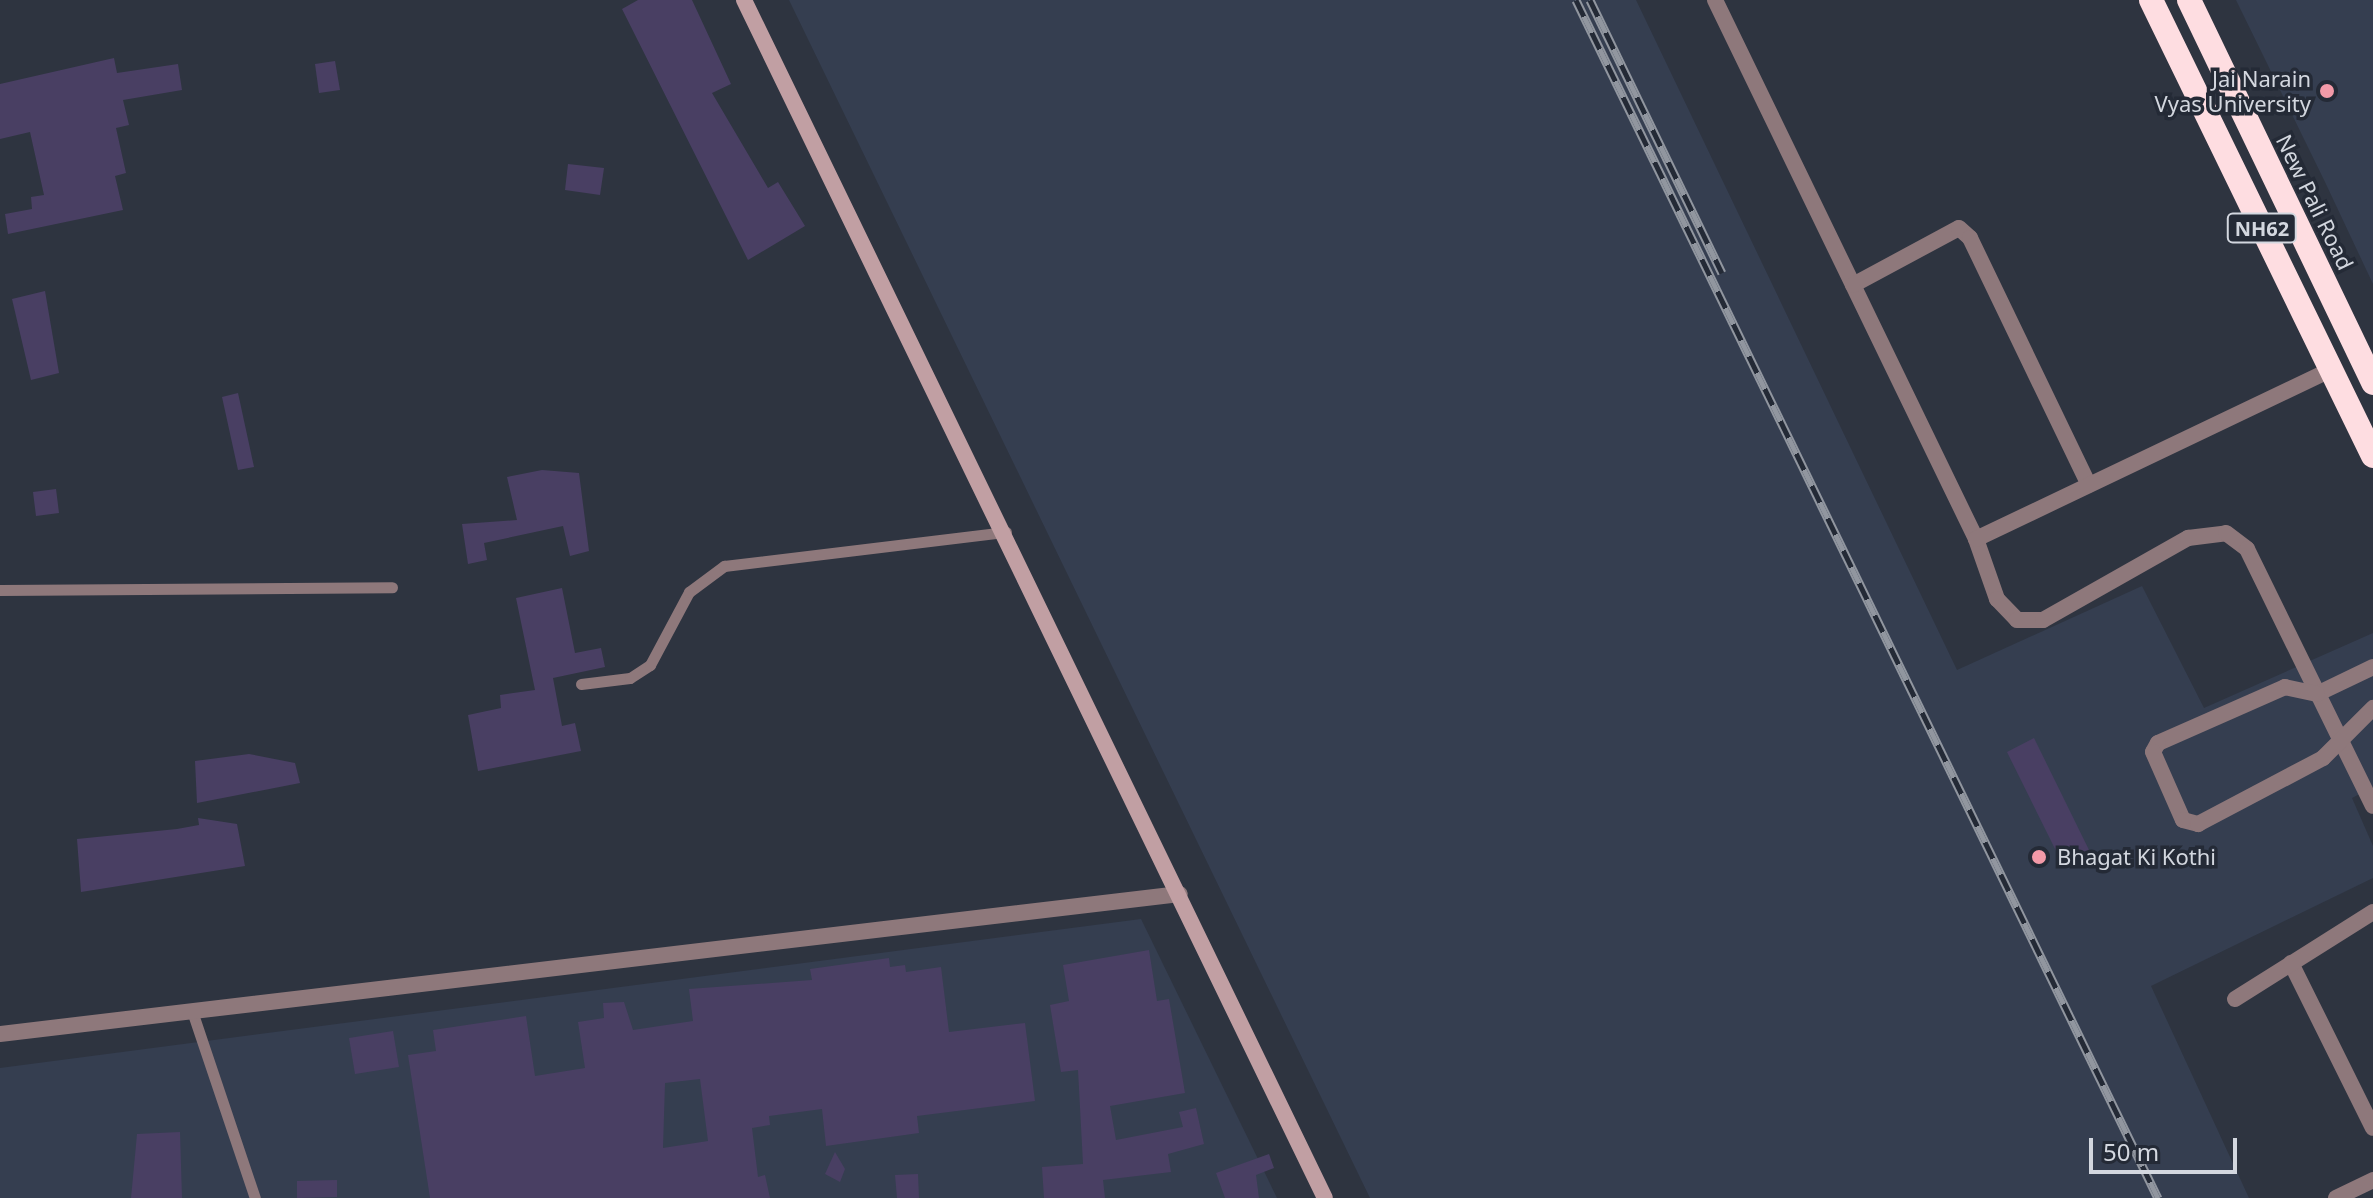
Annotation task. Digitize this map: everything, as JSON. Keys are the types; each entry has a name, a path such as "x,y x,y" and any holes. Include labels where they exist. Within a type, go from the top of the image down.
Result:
{"highway":[{"name":"NH62","path":"2151,0 2373,456"},
{"name":"New Pali Road","path":"2189,0 2373,383"}],"street":[{"path":"744,0 1006,532 1325,1198"},
{"path":"1715,0 1976,539 1997,599 2017,620 2043,620 2188,538 2226,533 2247,549 2373,806"},
{"path":"1853,285 1959,228 1970,238 2089,485"},
{"path":"1976,539 2331,370"},
{"path":"2373,667 2317,694 2285,687 2158,743 2155,760 2183,820 2198,824 2323,758 2373,708"},
{"path":"0,1034 1180,894"},
{"path":"2235,999 2373,912"},
{"path":"2291,963 2373,1128"},
{"path":"2336,1198 2373,1180"}],"lane":[{"path":"581,684 630,678 650,665 689,592 724,566 1006,532"},
{"path":"0,590 392,587"},
{"path":"192,1011 255,1198"}],"shaded area":[{"path":"789,0 1636,0 1957,670 2142,586 2204,708 2373,633 2373,787 2352,798 2373,846 2373,878 2151,986 2249,1198 1370,1198"},
{"name":"Jai Narain Vyas University","path":"2236,0 2373,0 2373,284 2325,182"},
{"path":"1141,919 1277,1198 0,1198 0,1068"}],"building":[{"path":"638,0 692,0 731,84 712,93 768,188 778,182 805,226 748,260 622,9"},
{"path":"114,58 117,73 178,64 182,90 123,100 129,125 116,128 126,173 115,176 123,210 8,234 5,214 32,209 31,197 44,195 30,132 0,139 0,84"},
{"path":"335,61 340,90 319,93 315,64"},
{"path":"568,164 604,168 600,195 565,190"},
{"path":"45,291 59,373 31,380 12,299"},
{"path":"238,393 254,467 238,470 222,397"},
{"path":"542,470 579,473 589,551 570,556 563,526 484,543 487,560 468,564 462,524 517,520 507,477"},
{"path":"56,489 59,513 36,516 33,492"},
{"path":"562,588 575,653 601,648 605,667 553,678 562,726 575,723 581,751 478,771 468,715 501,708 500,695 535,690 516,598"},
{"path":"2034,738 2090,852 2063,865 2007,752"},
{"path":"249,754 295,763 300,783 197,803 195,761"},
{"path":"198,818 237,824 245,866 81,892 77,839 177,829 199,825"},
{"path":"1149,950 1157,1001 1169,999 1185,1093 1110,1106 1116,1140 1183,1127 1179,1112 1196,1108 1204,1144 1168,1154 1171,1172 1103,1180 1105,1198 1044,1198 1042,1167 1083,1164 1078,1070 1061,1072 1050,1005 1069,1001 1063,965"},
{"path":"889,958 890,967 905,965 906,972 941,967 949,1032 1025,1023 1035,1101 917,1116 919,1133 826,1146 822,1109 769,1116 770,1125 752,1128 758,1177 765,1175 770,1198 430,1198 408,1055 436,1051 433,1030 526,1016 535,1076 585,1068 578,1022 604,1018 603,1003 624,1002 633,1030 693,1021 689,989 812,980 810,969","holes":["700,1079 708,1141 663,1148 665,1083"]},
{"path":"393,1031 399,1067 355,1074 349,1038"},
{"path":"180,1132 182,1198 131,1198 137,1134"},
{"path":"835,1152 845,1169 840,1182 825,1174"},
{"path":"1269,1154 1274,1168 1256,1175 1259,1198 1225,1198 1216,1173"},
{"path":"918,1174 919,1198 897,1198 895,1175"},
{"path":"337,1180 337,1197 297,1198 297,1181"}],"railway":[{"path":"1576,0 2158,1198"},
{"path":"1590,0 1722,273"}],"place":[{"name":"Jai Narain Vyas University","path":"2327,91"},
{"name":"Bhagat Ki Kothi","path":"2039,857"}]}
